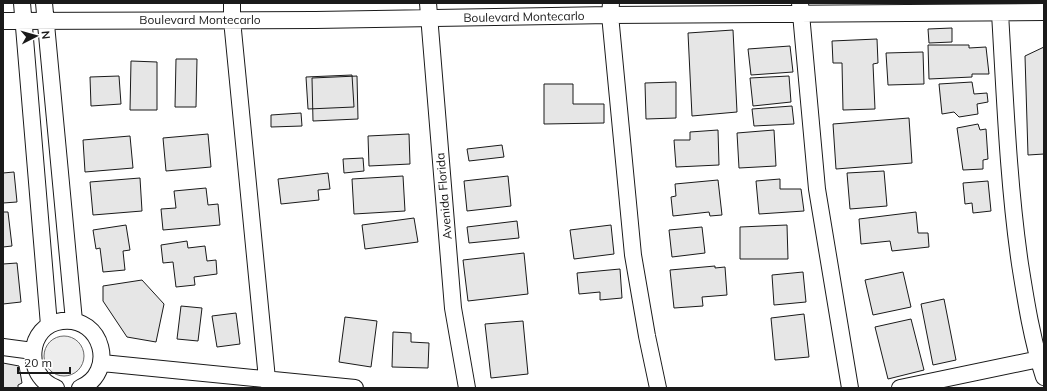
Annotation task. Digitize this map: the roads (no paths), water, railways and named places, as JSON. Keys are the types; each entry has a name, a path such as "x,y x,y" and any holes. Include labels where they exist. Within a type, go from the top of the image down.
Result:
{"street":[{"path":"22,3 49,326"},
{"path":"44,3 74,321"},
{"path":"232,3 232,20 269,383"},
{"path":"800,8 816,189 850,388"},
{"name":"Boulevard Montecarlo","path":"3,21 232,20 429,10 973,8 1000,12 1027,8 1044,12"},
{"path":"610,9 633,255 647,336 658,388"},
{"name":"Avenida Florida","path":"429,10 453,308 467,388"},
{"path":"1000,12 1015,224 1027,307 1041,359 1044,377"},
{"path":"56,388 49,385 40,377 34,365 33,351 38,336 49,326 61,321 74,321 87,326 96,336 102,349 102,363 95,377 82,388"},
{"path":"3,347 33,351"},
{"path":"900,388 1041,359"},
{"path":"102,363 269,383 355,388"}]}
